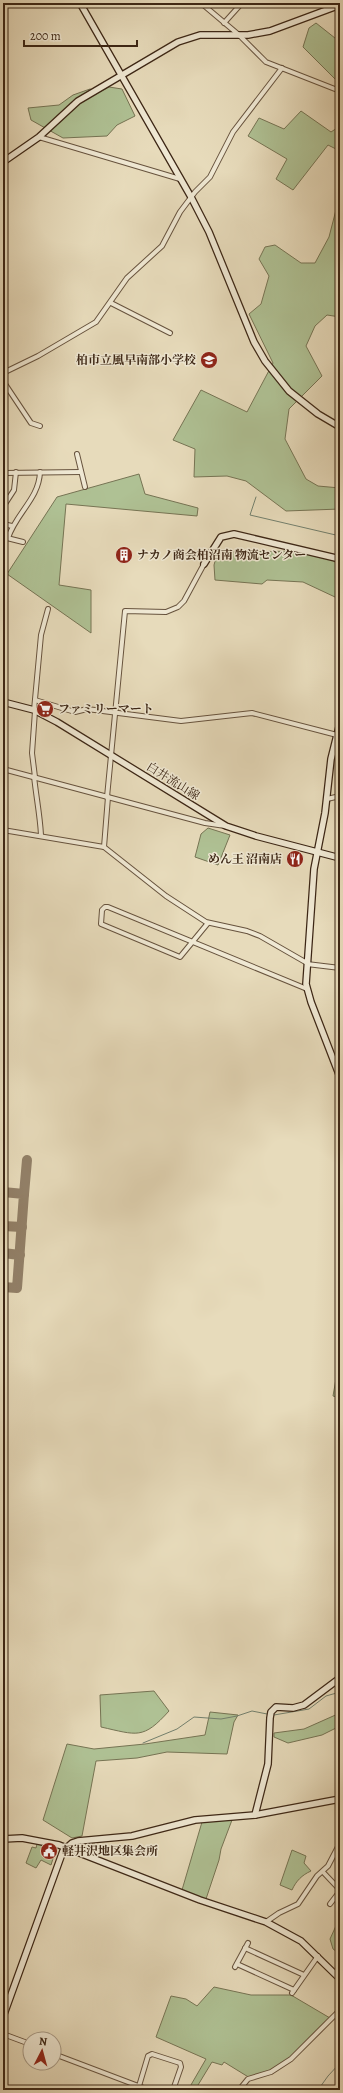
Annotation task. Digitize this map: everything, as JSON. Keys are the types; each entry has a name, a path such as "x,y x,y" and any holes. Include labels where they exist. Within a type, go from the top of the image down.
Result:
{"street":[{"path":"80,3 120,76 191,197 212,240 254,342 266,361 289,391 318,414 340,427"},
{"path":"202,3 224,23 239,34 266,62 340,91"},
{"path":"224,23 242,3"},
{"path":"3,162 39,136 78,101 171,45 189,38 211,34 239,34 270,31 340,5"},
{"path":"3,373 88,328 96,322 127,278 162,246 180,212 191,197 210,177 233,132 282,68"},
{"path":"39,136 180,179"},
{"path":"111,302 170,333"},
{"path":"3,381 31,423 40,426"},
{"path":"77,454 85,487"},
{"path":"3,507 14,490 16,472"},
{"path":"8,538 12,526 40,485 40,472"},
{"path":"3,473 81,472"},
{"path":"3,524 12,526"},
{"path":"104,847 125,610 166,612 178,607 184,600 221,537 234,534 340,559"},
{"path":"3,537 23,542"},
{"path":"41,835 32,753 41,635 48,609"},
{"path":"35,700 75,712 87,709 181,721 252,713 337,735"},
{"name":"白井流山線","path":"3,702 35,710 57,722 226,826 250,835 340,858"},
{"path":"340,722 331,759 327,798 314,869 306,989 340,1077"},
{"path":"3,769 34,776 205,824 226,826"},
{"path":"327,798 340,796"},
{"path":"3,830 41,835 104,847 166,896 208,923 247,931 260,936 307,964 340,968"},
{"path":"208,923 193,942 180,957 101,924 102,910 105,907 108,907 193,942 306,989"},
{"path":"255,1815 268,1764 271,1712 276,1707 293,1708 309,1703 340,1678"},
{"path":"3,2017 66,1847 78,1841 132,1836 195,1820 255,1815 340,1799"},
{"path":"3,1839 15,1837 35,1839 66,1847 200,1900 266,1922 294,1936 318,1956 340,1979"},
{"path":"266,1922 279,1913 298,1904 317,1876 323,1872 340,1843"},
{"path":"323,1872 340,1891 330,1904"},
{"path":"248,1944 236,1965 293,1991 318,1956"},
{"path":"245,1948 304,1975"},
{"path":"339,2012 340,2019"},
{"path":"240,2090 248,2079 271,2072 291,2059 339,2012"},
{"path":"3,2034 22,2041"},
{"path":"139,2086 148,2056 152,2054 180,2063 181,2067 173,2090"},
{"path":"62,2057 149,2090"}],"green space":[{"path":"316,23 340,42 340,75 337,81 303,47 309,28"},
{"path":"109,87 122,89 135,116 117,125 107,136 63,138 31,120 28,108 59,105 73,95 90,89 99,92"},
{"path":"301,111 331,132 340,126 340,151 328,145 293,190 276,179 287,159 248,136 259,118 284,129"},
{"path":"337,206 340,206 340,317 327,315 315,326 306,346 322,376 289,409 285,439 306,479 318,486 340,488 340,509 286,511 246,481 227,476 194,477 195,449 173,440 201,390 247,412 273,363 249,314 261,304 269,276 259,259 265,247 275,245 301,263 315,263 329,237"},
{"path":"139,474 145,494 198,508 197,516 66,504 59,585 91,590 91,633 7,574 57,497"},
{"path":"229,552 324,552 340,567 340,598 303,582 267,580 262,584 215,580 214,565 217,554"},
{"path":"208,828 230,835 218,865 195,857 201,834"},
{"path":"340,1356 340,1398 333,1396"},
{"path":"154,1691 169,1711 152,1727 139,1733 131,1733 101,1727 100,1695"},
{"path":"210,1712 238,1715 234,1722 227,1754 167,1752 137,1758 96,1761 82,1836 72,1838 43,1820 67,1744 94,1749 145,1744 205,1735"},
{"path":"340,1713 340,1726 322,1735 288,1743 274,1737 274,1733 304,1729"},
{"path":"232,1820 221,1849 219,1860 206,1899 182,1890 202,1822"},
{"path":"37,1844 56,1849 51,1865 41,1860 36,1868 26,1863 32,1847 36,1848"},
{"path":"292,1850 306,1856 304,1863 311,1871 305,1874 295,1884 292,1890 280,1885"},
{"path":"340,1917 340,1954 333,1949 330,1939"},
{"path":"214,1987 251,1995 291,1995 330,2018 285,2062 270,2071 250,2078 224,2062 222,2065 212,2062 195,2090 188,2090 206,2059 156,2037 171,1996 186,1999 197,2006"}],"waterway":[{"path":"256,497 250,515 340,536"},
{"path":"274,1715 309,1709 326,1696 340,1692"},
{"path":"143,1743 177,1729 194,1717 221,1719 252,1711 267,1714"},
{"path":"318,2090 340,2063"}],"taxiway":[{"path":"24,1194 27,1160"},
{"path":"3,1192 24,1194 17,1288 3,1287"},
{"path":"3,1226 22,1227"},
{"path":"3,1253 20,1255"}],"place":[{"name":"柏市立風早南部小学校","path":"209,360"},
{"name":"ナカノ商会柏沼南 物流センター","path":"124,555"},
{"name":"ファミリーマート","path":"45,709"},
{"name":"めん王 沼南店","path":"295,859"},
{"name":"軽井沢地区集会所","path":"49,1851"}]}
